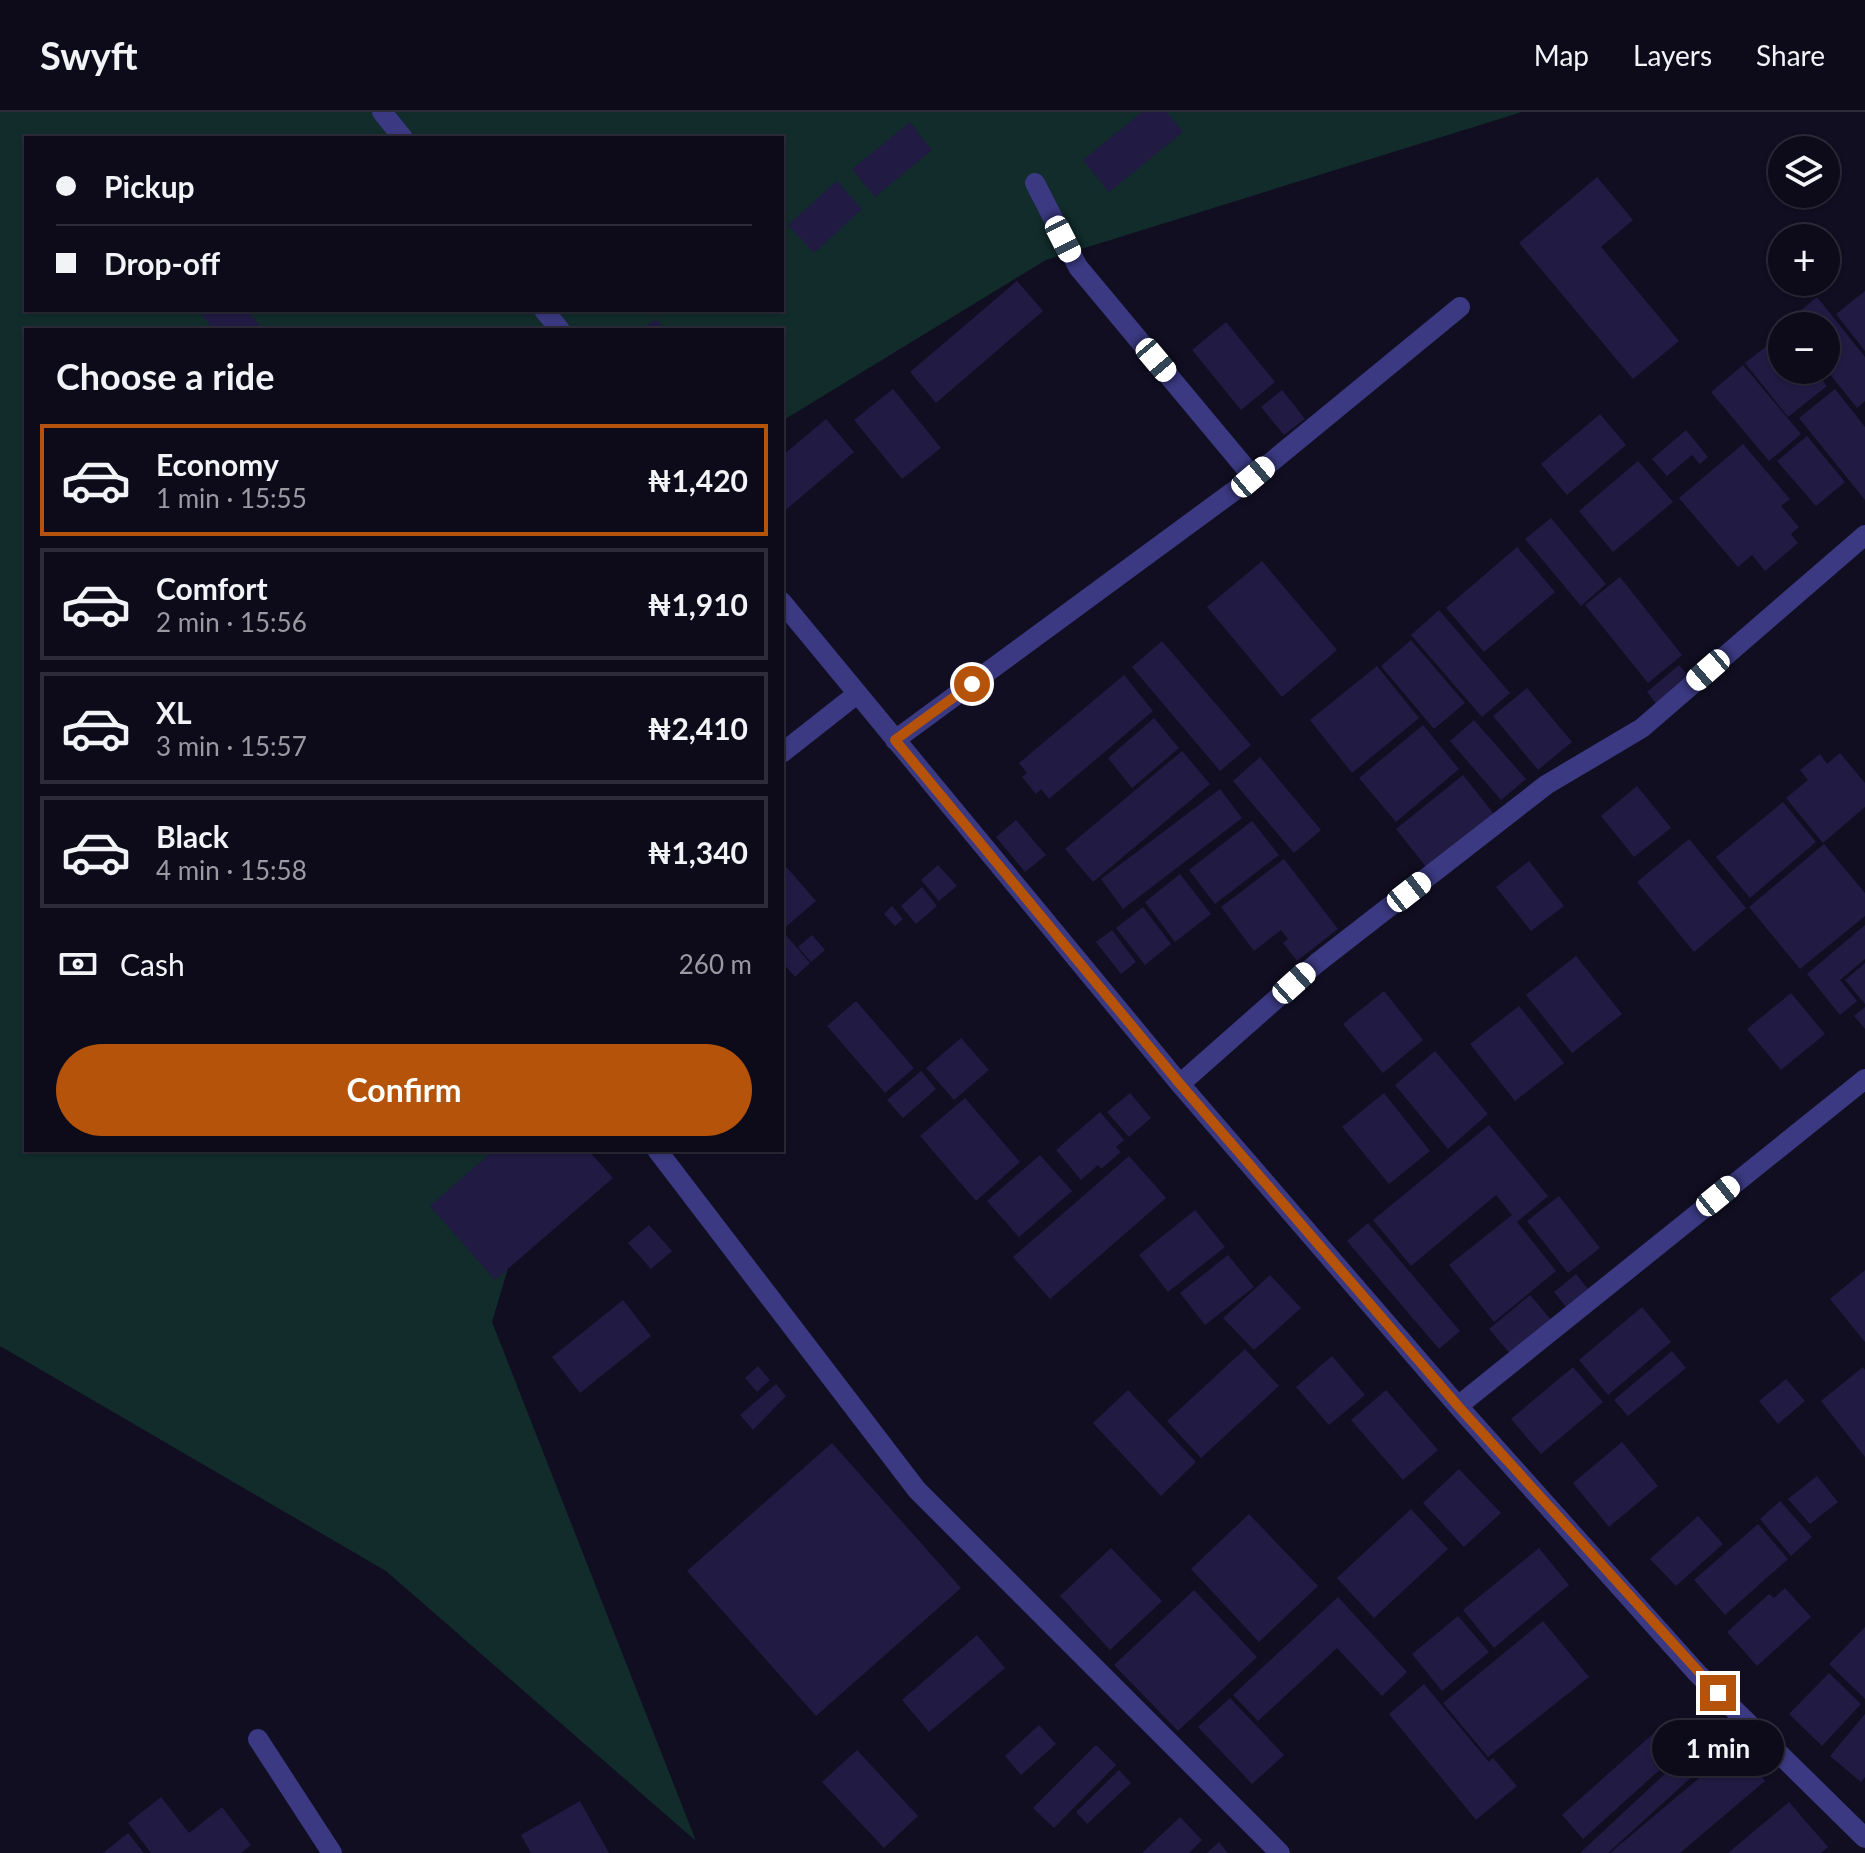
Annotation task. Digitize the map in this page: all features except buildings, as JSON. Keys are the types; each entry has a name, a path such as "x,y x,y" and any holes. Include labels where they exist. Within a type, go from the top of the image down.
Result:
{"street":[{"path":"382,112 401,136"},
{"path":"1035,183 1078,267 1253,477"},
{"path":"895,740 1253,477 1460,307"},
{"path":"546,312 558,328"},
{"path":"1180,1084 1317,963 1522,804 1642,728 1865,535"},
{"path":"784,604 1180,1084 1458,1406 1697,1673 1865,1838"},
{"path":"784,751 857,694"},
{"path":"1458,1406 1865,1079"},
{"path":"659,1152 917,1490 1280,1853"},
{"path":"258,1739 332,1853"}],"green space":[{"path":"0,112 1522,112 1046,260 784,420 784,328 24,328 24,1152 542,1152 492,1322 696,1841 386,1571 0,1346"}],"route":[{"path":"972,684 895,740 1180,1084 1458,1406 1718,1693"}]}
